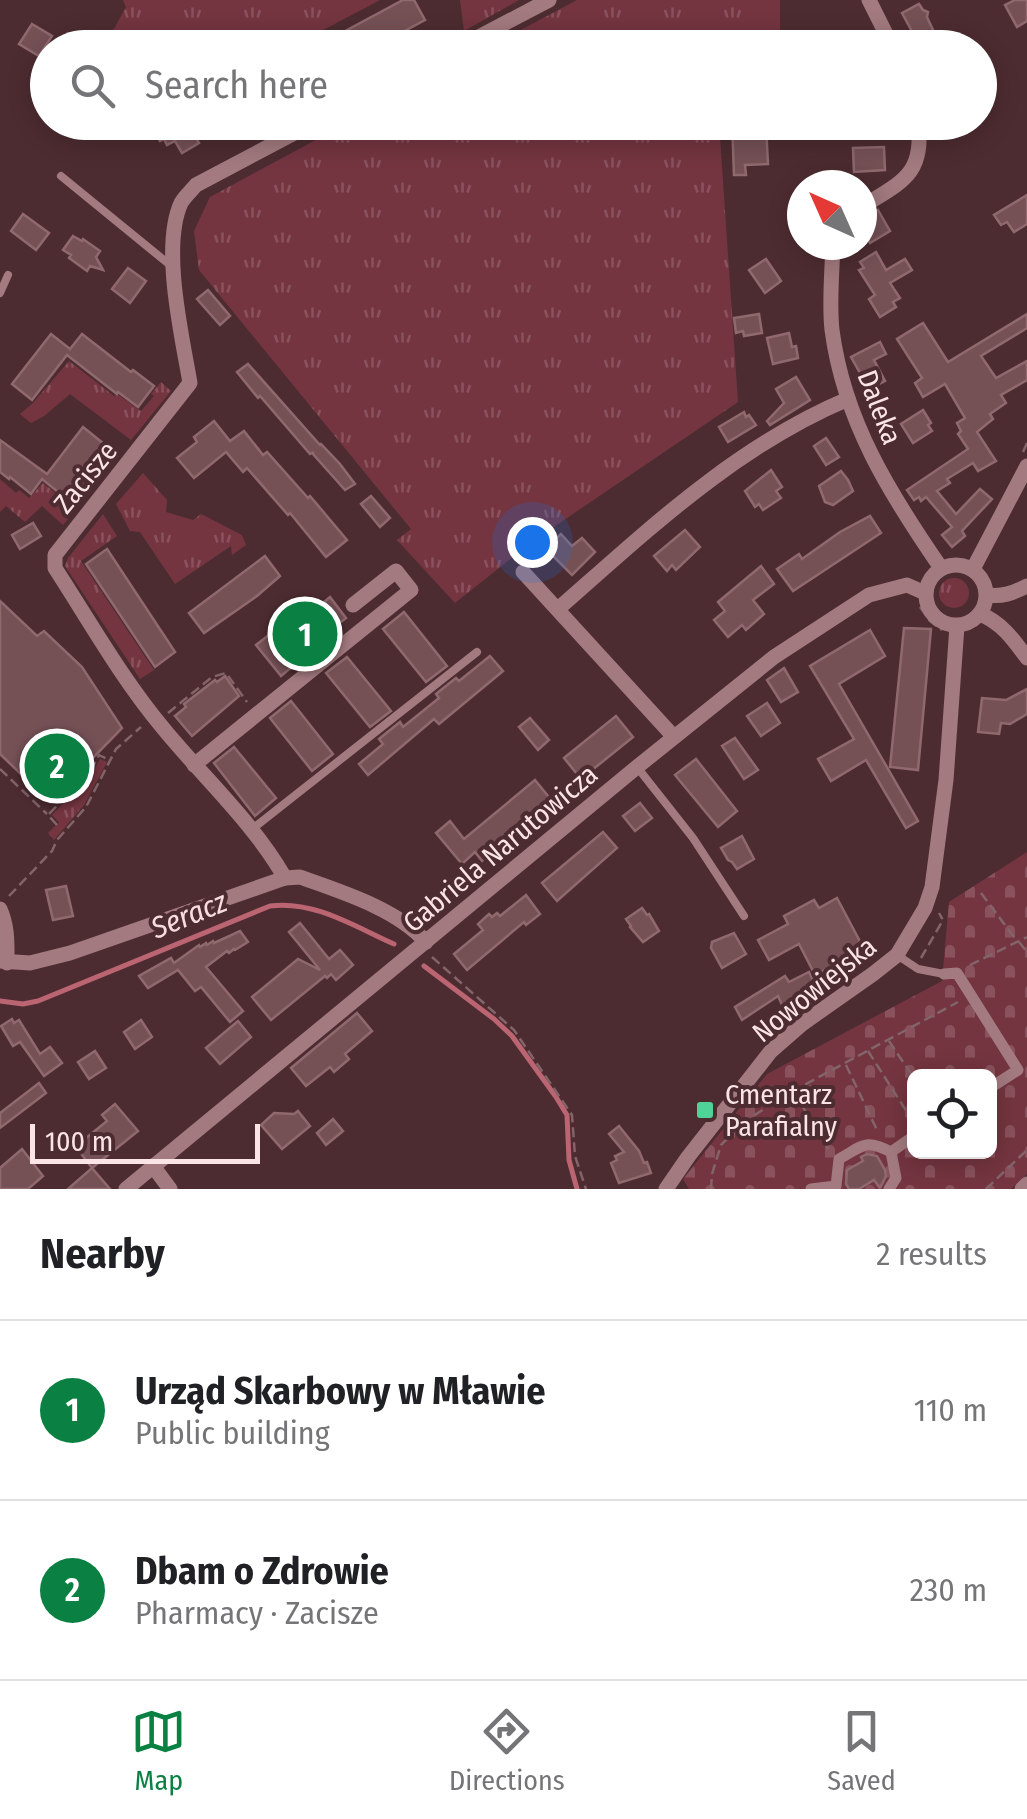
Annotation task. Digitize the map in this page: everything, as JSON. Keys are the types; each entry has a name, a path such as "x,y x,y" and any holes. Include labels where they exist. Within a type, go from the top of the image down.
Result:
{"street":[{"path":"492,30 549,0"},
{"path":"869,0 885,30"},
{"name":"Zacisze","path":"281,140 196,185 182,200 176,220 173,268 190,383 55,555 55,568 160,726 270,852 285,878"},
{"path":"877,197 903,181 917,163 920,140"},
{"name":"Daleka","path":"833,260 832,326 840,374 855,421 882,478 941,568"},
{"path":"558,609 694,491 767,440 848,398"},
{"path":"973,569 1027,466"},
{"path":"961,564 973,569 985,584 987,595 980,614 968,624 942,623 926,603 925,592 933,574 961,564"},
{"path":"194,764 411,590 396,570 353,604"},
{"path":"523,572 674,737"},
{"name":"Gabriela Narutowicza","path":"126,1189 394,968 427,947 636,767 774,658 869,595 907,585 925,592"},
{"path":"987,595 1000,597 1027,586"},
{"path":"980,614 1006,630 1027,658"},
{"name":"Nowowiejska","path":"666,1189 770,1051 897,955 926,908 946,780 957,626"},
{"path":"2,904 8,939 4,962 30,963 70,953 285,878 300,877 394,915 415,929 427,947"},
{"path":"950,974 971,995 1018,1070 997,1084"},
{"path":"811,1189 838,1187 839,1160 869,1143 885,1149 907,1139"},
{"path":"885,1149 896,1178 889,1189"},
{"path":"152,1166 170,1189"}],"lane":[{"path":"61,176 173,268"},
{"path":"0,293 8,275"},
{"path":"251,830 477,652"},
{"path":"636,767 693,838 744,916"},
{"path":"897,955 918,969 950,974"}],"path":[{"path":"162,714 212,677 226,674 251,707"},
{"path":"2,904 76,821 110,760 126,738 145,724"},
{"path":"48,816 90,772 100,755 110,760"},
{"path":"0,768 57,824"},
{"path":"980,894 1027,952"},
{"path":"950,974 1027,937"},
{"path":"427,947 514,1030 572,1114 574,1156 586,1189"},
{"path":"711,1189 721,1144 745,1121 793,1090 971,995"},
{"path":"888,1040 908,1069"},
{"path":"868,1051 907,1113"},
{"path":"846,1064 885,1149"},
{"path":"793,1090 834,1158 839,1160"},
{"path":"986,1189 1027,1150"}],"green space":[{"path":"123,0 380,0 323,30 112,30 126,7"},
{"path":"460,0 519,0 466,30"},
{"path":"577,0 780,0 780,30 521,30"},
{"path":"316,140 720,140 738,402 533,541 455,603 397,540 411,529 199,270 194,231 210,197"},
{"path":"69,361 114,396 117,394 141,411 161,382 171,391 131,440 70,394 31,423 20,414"},
{"path":"106,447 118,457 63,525 42,506 25,522 6,506 0,512 0,479 29,498 43,483 63,499"},
{"path":"143,473 167,500 166,512 193,520 201,514 242,535 246,545 232,555 231,546 175,584 140,532 130,531 116,504"},
{"path":"103,514 117,536 81,561 154,670 140,679 65,566"},
{"path":"954,578 964,583 969,593 964,603 954,608 944,603 939,593 944,583"},
{"path":"100,759 107,762 84,805 54,840 48,833 59,822 52,815 92,773"},
{"path":"1027,852 1027,1174 1011,1189 689,1189 683,1179 767,1074 942,981 949,902"}],"building":[{"path":"403,0 414,0 425,20 406,30 347,30"},
{"path":"1027,0 1027,21 1017,27 1005,5"},
{"path":"919,4 928,12 933,30 911,30 902,13"},
{"path":"32,24 42,30 30,30 30,51 19,44"},
{"path":"164,140 199,143 182,153 175,141 167,145"},
{"path":"733,140 767,140 768,164 745,165 746,175 734,175"},
{"path":"884,147 885,170 854,170 853,148"},
{"path":"1027,195 1027,224 1014,232 1007,222 1001,225 994,215"},
{"path":"877,210 890,231 877,239"},
{"path":"23,214 49,233 36,250 11,231"},
{"path":"73,236 100,251 96,257 103,270 90,266 87,271 69,258 71,255 63,250"},
{"path":"877,254 886,270 905,259 912,270 890,283 900,298 893,302 896,307 880,317 869,299 875,295 859,270 864,268 860,262 877,260"},
{"path":"766,259 781,281 765,293 749,270"},
{"path":"128,268 146,281 130,303 112,289"},
{"path":"208,290 230,316 220,325 197,299"},
{"path":"759,314 762,333 736,333 734,318"},
{"path":"1027,314 1027,328 981,356 996,378 1027,361 1027,380 1001,395 1006,403 990,414 993,419 977,432 996,461 978,471 973,463 947,479 950,483 937,491 956,514 980,489 992,499 952,547 942,535 952,527 926,497 914,500 907,490 968,449 958,434 961,431 957,423 965,418 945,384 923,397 915,383 922,378 897,339 923,323 948,362"},
{"path":"789,333 798,358 773,364 767,338"},
{"path":"51,334 70,349 82,334 154,386 138,407 67,355 32,400 12,384"},
{"path":"880,342 886,354 874,360 885,381 869,389 851,357"},
{"path":"248,364 355,484 345,490 258,398 237,372"},
{"path":"796,377 810,400 770,425 767,421 784,403 776,389"},
{"path":"923,410 932,431 913,443 901,424"},
{"path":"744,412 756,425 728,442 719,427"},
{"path":"214,421 230,441 244,431 263,455 267,452 310,496 347,540 326,557 290,513 226,452 194,478 177,458"},
{"path":"83,427 104,444 63,496 42,479 31,494 0,472 0,440 47,474"},
{"path":"826,438 839,457 826,465 814,446"},
{"path":"771,470 782,487 776,491 781,498 763,510 759,504 755,507 745,491"},
{"path":"841,471 853,491 833,505 825,502 819,486"},
{"path":"371,496 390,518 380,527 361,504"},
{"path":"870,516 881,533 793,591 777,569 799,554 802,559"},
{"path":"33,523 41,536 20,549 12,535"},
{"path":"685,530 700,547 676,570 672,565 667,571 654,556"},
{"path":"561,534 572,546 582,538 595,552 572,575 545,548"},
{"path":"107,549 175,652 155,667 86,564"},
{"path":"265,556 280,576 204,633 189,613"},
{"path":"761,566 774,584 753,600 764,614 746,630 742,625 728,637 714,620 725,611 718,602"},
{"path":"330,597 346,618 281,676 256,645 274,631 280,638"},
{"path":"0,601 37,636 44,631 82,667 122,728 50,802 0,754"},
{"path":"404,612 447,666 426,682 383,629"},
{"path":"904,628 931,629 918,770 890,767"},
{"path":"870,630 885,656 839,684 918,821 906,828 866,760 831,781 818,759 854,739 810,666"},
{"path":"490,656 503,671 439,724 434,719 368,775 359,764 383,744 379,739 400,722 403,727 439,698 436,694"},
{"path":"347,657 391,711 370,727 326,673"},
{"path":"784,668 798,692 781,702 767,680"},
{"path":"225,676 239,696 192,736 175,716 186,707 184,704"},
{"path":"1027,689 1027,714 1010,724 1001,723 999,734 978,732 982,698 1006,700"},
{"path":"291,701 333,754 312,771 270,718"},
{"path":"767,703 780,723 761,736 747,716"},
{"path":"616,716 633,737 581,779 564,758"},
{"path":"530,718 549,740 538,750 519,727"},
{"path":"735,738 758,770 744,779 722,746"},
{"path":"234,747 276,798 255,816 214,763"},
{"path":"696,759 737,811 718,827 675,775"},
{"path":"535,780 553,802 482,861 475,852 462,864 436,833 450,821 464,839"},
{"path":"640,803 652,818 635,831 623,816"},
{"path":"603,832 617,848 557,901 542,883"},
{"path":"742,836 754,859 737,869 721,848"},
{"path":"66,886 73,916 53,920 46,890"},
{"path":"526,895 540,914 526,925 524,922 467,970 454,954 483,930 478,924 489,914 500,916"},
{"path":"837,898 864,949 815,975 799,944 769,960 758,940 788,924 784,916 814,900 819,908"},
{"path":"642,908 659,931 643,942 626,919"},
{"path":"300,923 329,959 340,950 353,965 336,980 331,974 325,976 271,1020 252,997 298,959 320,970 289,932"},
{"path":"240,931 248,942 227,951 206,967 243,1011 230,1022 201,987 195,991 178,970 148,988 139,976 171,958 174,963 199,945"},
{"path":"734,933 746,954 722,968 711,948 712,942"},
{"path":"809,972 817,989 783,1007 778,996 742,1020 735,1007 785,976 789,982"},
{"path":"357,1013 372,1031 345,1054 349,1059 334,1072 330,1067 306,1086 291,1068"},
{"path":"12,1019 14,1023 19,1020 40,1054 50,1047 62,1063 44,1076 20,1042 13,1046 1,1026"},
{"path":"141,1020 152,1037 135,1049 124,1032"},
{"path":"238,1021 251,1037 220,1064 206,1048"},
{"path":"95,1051 106,1068 89,1079 78,1062"},
{"path":"39,1083 46,1093 0,1128 0,1113"},
{"path":"115,1104 138,1131 92,1168 79,1151 86,1138 107,1121 102,1115"},
{"path":"298,1111 310,1126 282,1149 261,1125 274,1113"},
{"path":"333,1119 343,1131 326,1145 317,1133"},
{"path":"619,1126 651,1173 619,1183 611,1163 624,1152 609,1134"},
{"path":"22,1149 43,1176 28,1189 0,1189 0,1168"},
{"path":"867,1154 877,1156 885,1170 880,1188 874,1180 859,1189 849,1189 847,1170"},
{"path":"92,1168 110,1189 68,1189"}],"waterway":[{"name":"Seracz","path":"0,1001 38,1001 270,906 318,911 394,944"},
{"name":"Seracz","path":"424,966 512,1036 556,1097 567,1115 569,1160 577,1189"}],"place":[{"name":"Urząd Skarbowy w Mławie","path":"305,634"},
{"name":"Dbam o Zdrowie","path":"57,766"},
{"name":"Cmentarz Parafialny","path":"705,1110"}]}
